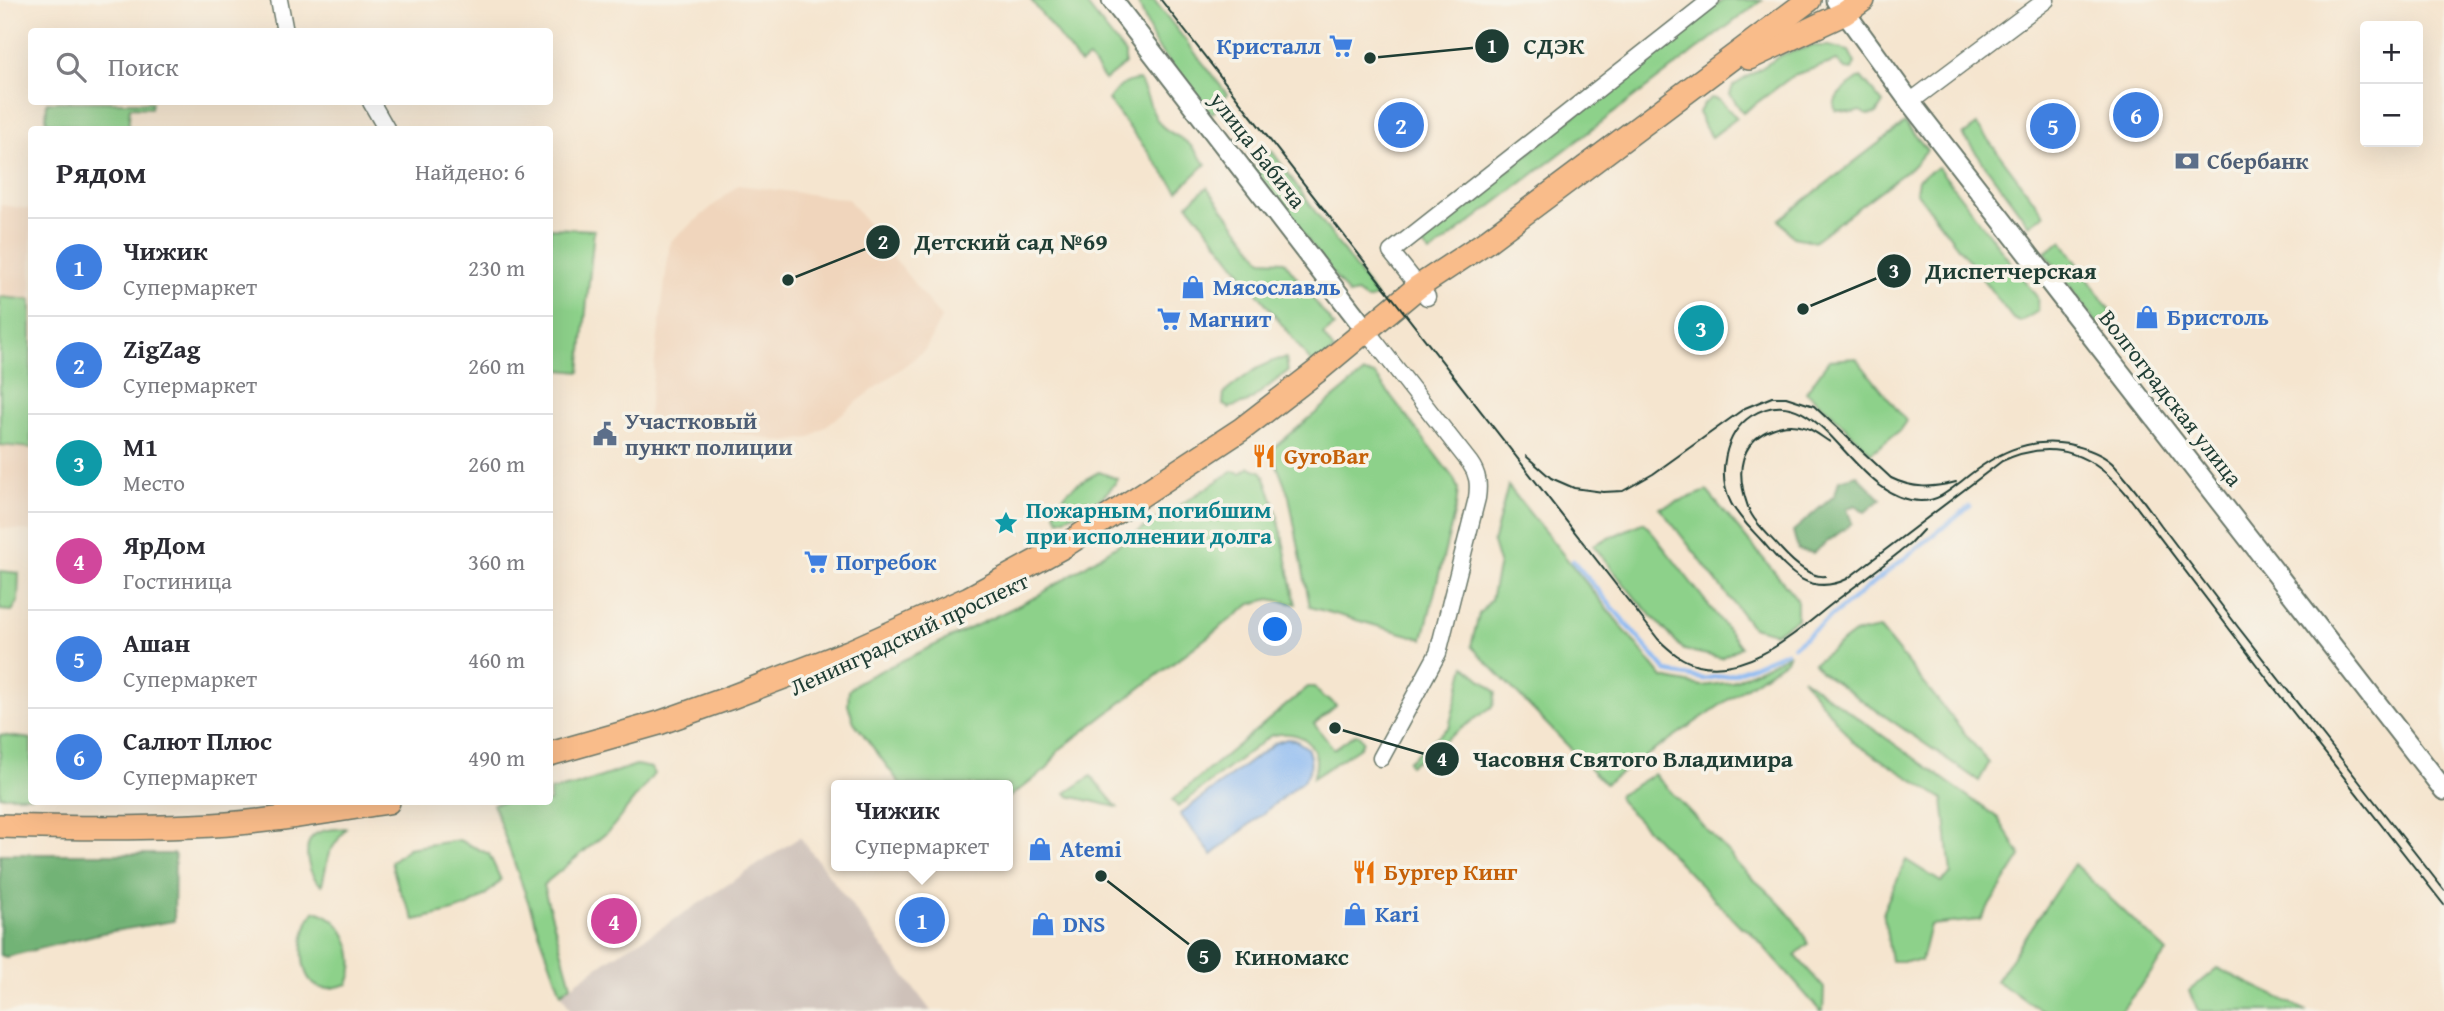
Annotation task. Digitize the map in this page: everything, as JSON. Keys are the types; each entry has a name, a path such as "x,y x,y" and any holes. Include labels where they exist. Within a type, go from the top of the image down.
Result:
{"main road":[{"name":"Ленинградский проспект","path":"553,766 656,738 819,678 973,610 1069,558 1243,448 1370,336 1486,242 1809,0"},
{"name":"Ленинградский проспект","path":"1708,77 1848,4"},
{"name":"Ленинградский проспект","path":"553,753 659,723 754,689 849,652 992,586 1063,546 1223,442 1316,372 1370,336"},
{"path":"0,815 90,818 324,805"},
{"path":"0,826 194,827 303,806"}],"street":[{"path":"279,0 284,28"},
{"name":"улица Бабича","path":"1112,0 1370,336"},
{"path":"1423,292 1391,252 1711,0"},
{"path":"1910,102 2046,0"},
{"name":"Волгоградская улица","path":"1848,4 1910,102 2444,790"},
{"path":"373,105 385,126"},
{"path":"1370,336 1470,463 1478,478 1477,498 1443,638 1428,675 1381,758"}],"shaded area":[{"path":"738,185 848,199 941,318 925,350 810,438 786,442 648,416 670,242"},
{"path":"0,205 28,209 28,531 0,528"},
{"path":"800,837 931,1011 571,1011 561,993 609,959"}],"green space":[{"path":"1031,0 1083,0 1125,54 1125,64 1105,80 1089,58 1080,64"},
{"path":"1137,0 1154,0 1227,94 1213,113 1207,111 1155,44"},
{"path":"1723,0 1762,0 1430,253 1420,242 1651,53"},
{"path":"1811,46 1829,46 1849,51 1855,63 1852,70 1845,69 1837,61 1794,75 1743,113 1730,94 1733,86 1782,55"},
{"path":"1861,77 1883,103 1876,114 1835,110 1839,95"},
{"path":"1139,80 1160,124 1188,143 1206,164 1178,191 1108,100 1121,86"},
{"path":"1711,98 1719,100 1737,118 1712,137 1702,123 1699,112"},
{"path":"47,105 152,105 151,108 130,107 128,126 76,126 46,122"},
{"path":"1905,123 1927,150 1913,166 1814,241 1793,237 1779,220"},
{"path":"1977,125 2044,214 2029,225 1963,135"},
{"path":"1272,151 1376,297 1367,300 1357,293 1349,295 1253,168"},
{"path":"1938,167 2037,297 2038,311 2020,322 2013,319 1916,192 1918,179"},
{"path":"1207,187 1262,260 1284,261 1334,326 1323,335 1334,350 1315,367 1188,204"},
{"path":"553,228 594,230 580,372 553,369"},
{"path":"2062,241 2113,315 2097,324 2045,252"},
{"path":"0,297 28,300 28,448 0,445"},
{"path":"1286,358 1288,371 1248,402 1229,408 1223,405 1224,393 1245,377 1269,363"},
{"path":"1856,358 1906,421 1899,431 1871,453 1806,392 1829,360"},
{"path":"1364,373 1375,375 1454,479 1458,489 1423,639 1310,607 1289,496 1271,450"},
{"path":"1250,467 1262,472 1269,488 1296,604 1270,599 1251,604 1059,750 1047,769 1013,794 1013,780 897,780 854,722 848,705 849,690 859,681 1036,597 1233,471 1241,473"},
{"path":"1099,472 1118,479 1092,504 1059,520 1055,513 1067,492"},
{"path":"1857,475 1881,499 1865,512 1855,505 1847,509 1852,523 1813,553 1798,550 1793,531 1835,495 1839,480"},
{"path":"1508,486 1663,678 1702,686 1732,682 1788,655 1786,660 1605,784 1471,646 1479,614 1491,600 1499,563 1493,543"},
{"path":"1707,491 1797,599 1797,619 1775,633 1752,627 1660,508"},
{"path":"1644,522 1741,647 1721,658 1684,650 1637,600 1593,545"},
{"path":"0,571 19,573 18,602 12,611 0,610"},
{"path":"1880,629 1989,763 1979,781 1821,672 1814,663 1853,634"},
{"path":"1465,666 1496,692 1493,706 1410,765 1408,761 1449,727"},
{"path":"1802,678 1998,818 2021,856 1980,920 1930,925 1921,961 1891,961 1883,911 1906,860 1941,882 1951,874 1943,799 1853,742"},
{"path":"1308,687 1314,687 1336,706 1314,724 1334,749 1355,734 1363,741 1360,747 1313,778 1316,757 1308,742 1291,734 1270,736 1178,807 1172,800"},
{"path":"0,735 28,739 28,796 0,796"},
{"path":"636,765 651,768 654,774 610,830 543,885 571,985 561,993 493,805 553,805 553,790 575,786"},
{"path":"1654,774 1795,922 1808,944 1795,955 1824,988 1823,1011 1820,1011 1750,931 1741,927 1620,801 1618,796"},
{"path":"1091,776 1117,807 1066,793"},
{"path":"346,828 329,853 322,885 310,870 307,855 309,841 320,832"},
{"path":"459,840 489,854 501,880 471,904 415,920 399,889 391,862 408,848"},
{"path":"0,854 175,854 174,921 102,933 6,957 0,955"},
{"path":"2074,864 2167,952 2121,1011 2042,1011 1996,981"},
{"path":"315,911 335,922 348,940 352,961 348,984 321,988 307,975 303,940"},
{"path":"2217,968 2307,1011 2198,1011 2189,991"}],"water":[{"path":"1287,739 1295,740 1307,748 1310,764 1305,779 1212,855 1180,814 1275,743"}],"waterway":[{"path":"1794,646 1969,507"},
{"path":"1573,561 1667,672 1704,679 1734,674 1786,652"}],"tram line":[{"path":"1161,0 1658,639 1677,655 1698,665 1718,667 1737,664 1773,648 1910,544 1923,530"},
{"path":"1526,456 1551,478 1574,488 1603,492 1623,491 1653,474 1745,408 1772,397 1786,397 1814,406 1891,478 1923,486 1956,482"},
{"path":"2444,890 2238,627 2138,493 2108,459 2068,444 2053,442 2025,445 1987,462 1939,497 1921,501 1896,496 1875,481 1817,423 1797,410 1776,407 1751,416 1735,433 1729,444 1724,468 1724,481 1731,503 1745,523 1789,570 1798,577 1820,585 1847,579 2002,461 2039,450 2072,454 2087,460 2116,482 2129,497 2444,905"},
{"path":"1825,576 1813,574 1801,567 1758,524 1746,502 1741,471 1752,442 1768,430 1787,425 1797,426 1807,428 1830,442"}],"place":[{"name":"Кристалл","path":"1341,46"},
{"name":"СДЭК","path":"1370,58"},
{"name":"Салют Плюс","path":"2136,115"},
{"name":"ZigZag","path":"1401,125"},
{"name":"Ашан","path":"2053,126"},
{"name":"Сбербанк","path":"2187,161"},
{"name":"Детский сад №69","path":"788,280"},
{"name":"Мясославль","path":"1193,287"},
{"name":"Диспетчерская","path":"1803,309"},
{"name":"Бристоль","path":"2147,317"},
{"name":"Магнит","path":"1169,319"},
{"name":"М1","path":"1701,328"},
{"name":"Участковый пункт полиции","path":"605,434"},
{"name":"GyroBar","path":"1264,456"},
{"name":"Пожарным, погибшим при исполнении долга","path":"1006,523"},
{"name":"Погребок","path":"816,562"},
{"name":"Часовня Святого Владимира","path":"1335,728"},
{"name":"Atemi","path":"1040,849"},
{"name":"Бургер Кинг","path":"1364,872"},
{"name":"Киномакс","path":"1101,876"},
{"name":"Kari","path":"1355,914"},
{"name":"Чижик","path":"922,920"},
{"name":"ЯрДом","path":"614,921"},
{"name":"DNS","path":"1043,924"}]}
